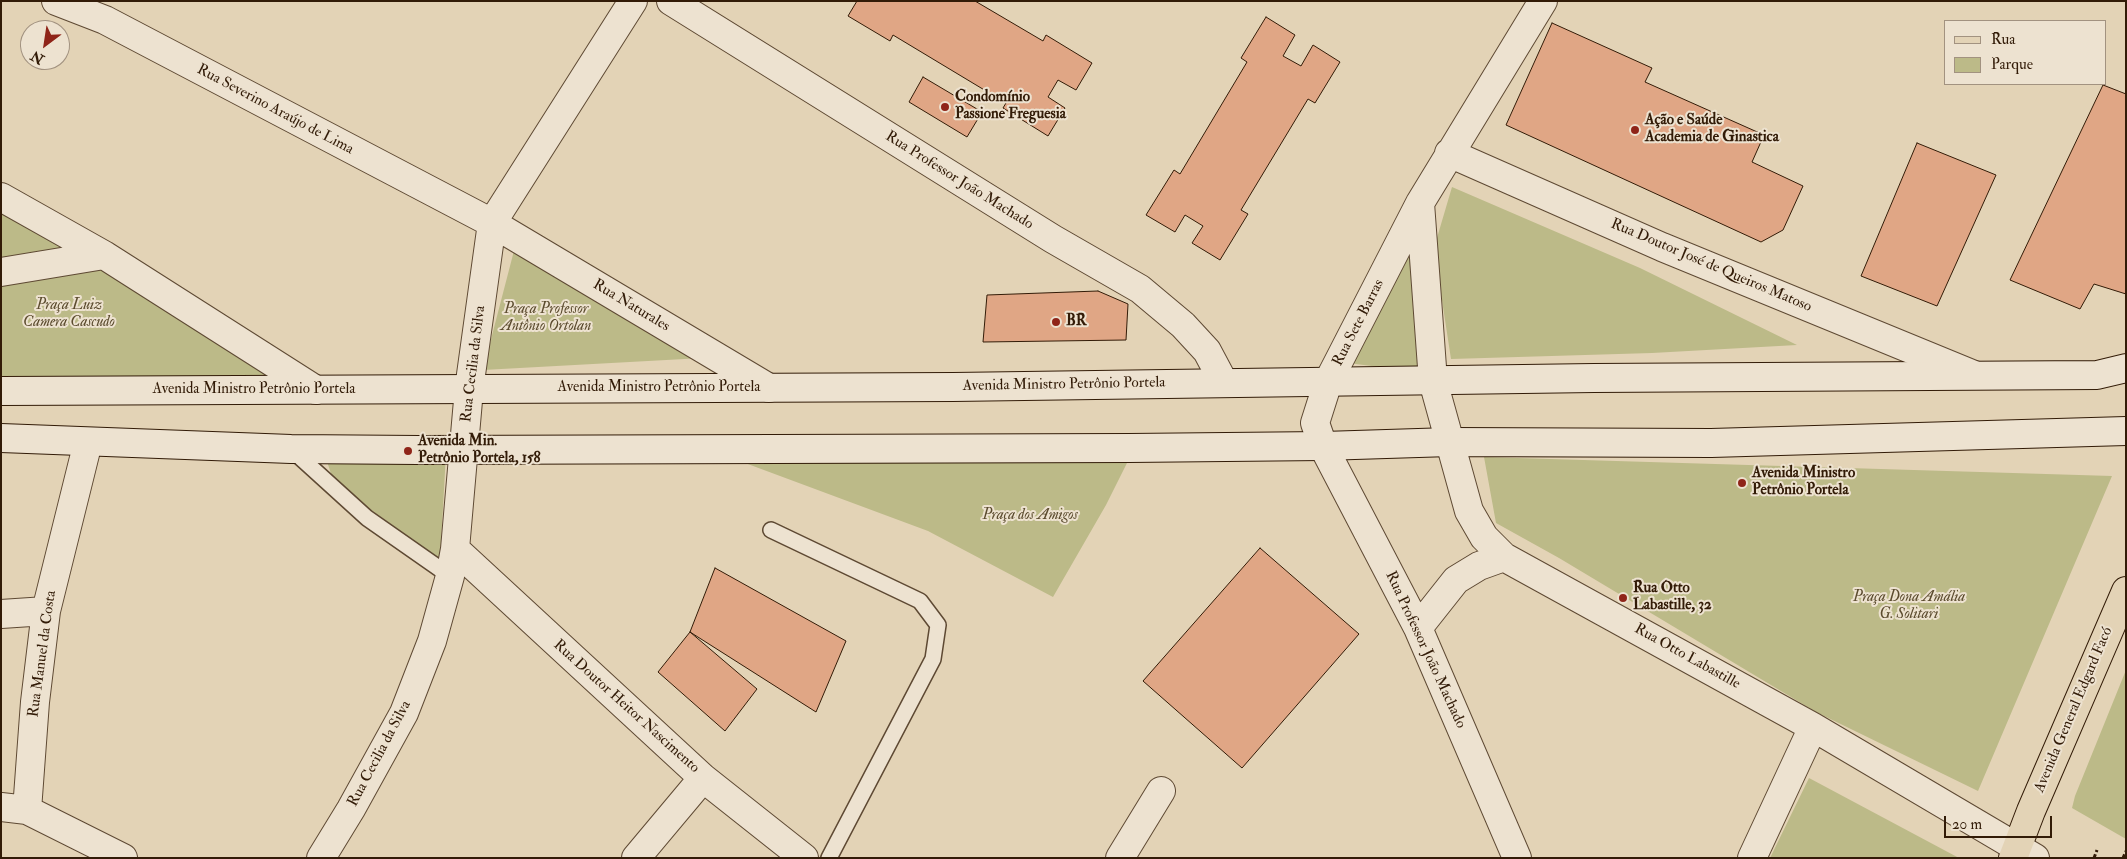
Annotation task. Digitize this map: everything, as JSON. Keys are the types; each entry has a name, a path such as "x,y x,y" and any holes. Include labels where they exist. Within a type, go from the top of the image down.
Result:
{"main road":[{"name":"Avenida General Edgard Facó","path":"2021,854 2126,591"}],"street":[{"name":"Rua Severino Araújo de Lima","path":"56,1 105,20 492,223"},
{"name":"Rua Cecilia da Silva","path":"321,858 404,714 432,641 450,576 455,549 469,389 492,223 633,1"},
{"name":"Rua Professor João Machado","path":"671,1 1045,234 1140,289 1183,325 1207,351 1224,383"},
{"name":"Rua Sete Barras","path":"1323,446 1315,423 1328,382 1420,203 1448,153 1543,1"},
{"name":"Rua Doutor José de Queiros Matoso","path":"1448,153 1671,250 1974,374"},
{"path":"1,196 104,256 316,390"},
{"path":"1420,203 1433,381"},
{"name":"Rua Naturales","path":"492,223 769,388"},
{"path":"1,272 104,256"},
{"name":"Avenida Ministro Petrônio Portela","path":"1,391 769,388 1974,374 2097,375 2126,368"},
{"name":"Rua Otto Labastille","path":"1433,381 1469,511 1484,537 1504,557 1812,727 2021,854"},
{"path":"1,438 291,448 463,450 1323,446 1450,442 1711,443 2126,431"},
{"name":"Rua Manuel da Costa","path":"14,809 35,702 46,611 88,442"},
{"name":"Rua Professor João Machado","path":"1323,446 1418,628 1517,858"},
{"name":"Rua Doutor Heitor Nascimento","path":"455,549 703,778 804,858"},
{"path":"1418,628 1456,580 1479,566 1504,557"},
{"path":"1,614 46,611"},
{"path":"1752,858 1812,727"},
{"path":"636,858 703,778"},
{"path":"1120,858 1162,791"},
{"path":"14,809 123,858"}],"lane":[{"path":"291,448 367,518 450,576"},
{"path":"771,530 920,601 938,625 933,659 829,858"}],"path":[{"path":"2094,858 2097,850"},
{"path":"2123,858 2126,851"}],"green space":[{"path":"1452,187 1640,268 1797,345 1652,353 1451,359 1434,248"},
{"name":"Praça Luiz Camera Cascudo","path":"1,196 316,390 1,381"},
{"name":"Praça Professor Antônio Ortolan","path":"516,243 703,358 483,370"},
{"path":"1410,247 1419,372 1348,363"},
{"path":"323,449 446,454 440,560 334,483"},
{"name":"Praça dos Amigos","path":"1132,453 1106,505 1053,597 928,531 737,460"},
{"name":"Praça Dona Amália G. Solitari","path":"1484,457 2112,476 1978,791 1816,712 1559,558 1496,523"},
{"path":"2126,670 2126,839 2072,808 2075,796"},
{"path":"1809,778 1959,858 1770,858"}],"building":[{"path":"857,1 975,1 1043,41 1046,35 1092,63 1076,90 1058,80 1048,97 1065,108 1048,136 1003,108 1006,103 893,35 890,41 848,16"},
{"path":"1266,17 1295,35 1283,56 1301,66 1313,45 1340,62 1315,103 1308,99 1241,210 1248,214 1220,260 1192,243 1203,226 1185,215 1175,232 1146,215 1174,170 1180,174 1247,62 1241,58"},
{"name":"Ação e Saúde Academia de Ginastica","path":"1552,23 1652,68 1645,82 1764,135 1752,162 1803,186 1783,230 1761,242 1506,125"},
{"name":"Condomínio Passione Freguesia","path":"923,77 982,112 967,137 909,102"},
{"path":"2103,85 2126,94 2126,294 2094,284 2080,309 2010,280"},
{"path":"1917,143 1996,175 1937,306 1861,276"},
{"name":"BR","path":"1098,291 1128,304 1126,340 983,342 987,295"},
{"path":"1260,548 1359,634 1242,768 1143,681"},
{"path":"715,568 846,641 816,712 690,632"},
{"path":"690,632 757,689 725,731 658,672"}],"place":[{"name":"Condomínio Passione Freguesia","path":"945,107"},
{"name":"Ação e Saúde Academia de Ginastica","path":"1635,130"},
{"name":"BR","path":"1056,322"},
{"name":"Avenida Min. Petrônio Portela, 158","path":"408,451"},
{"name":"Avenida Ministro Petrônio Portela","path":"1742,483"},
{"name":"Rua Otto Labastille, 32","path":"1623,598"}]}
